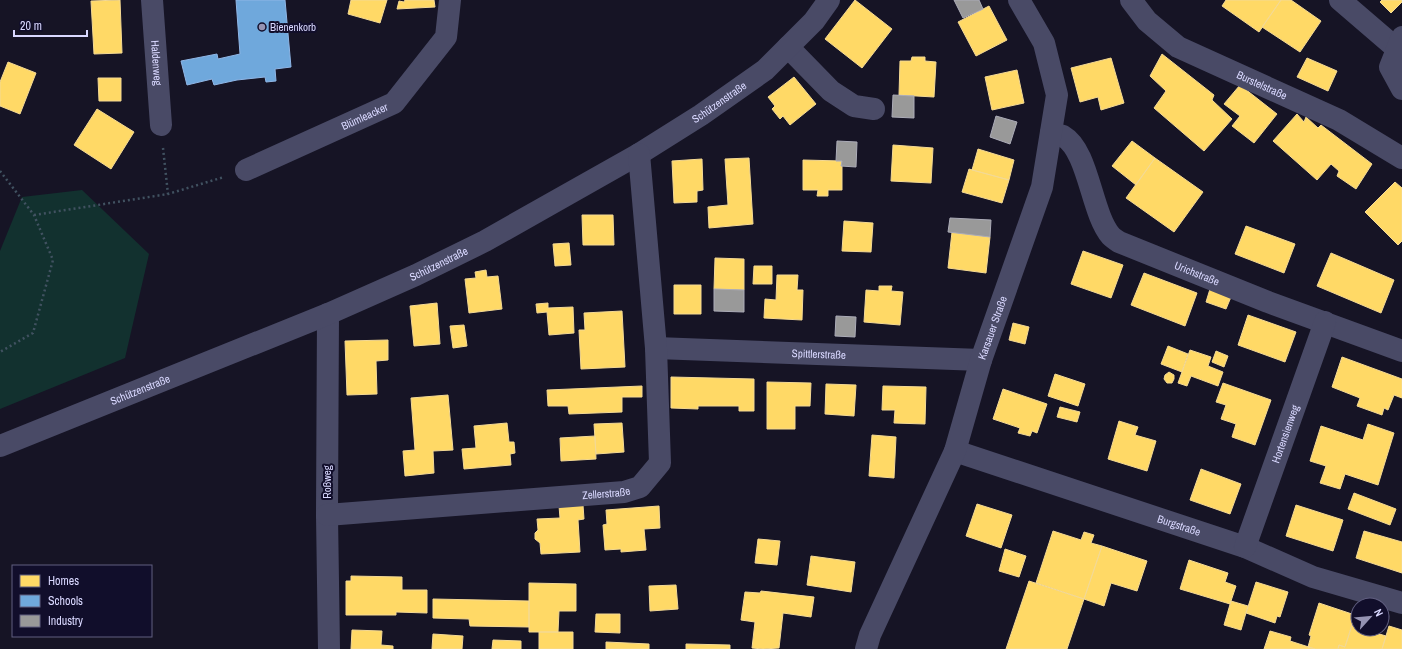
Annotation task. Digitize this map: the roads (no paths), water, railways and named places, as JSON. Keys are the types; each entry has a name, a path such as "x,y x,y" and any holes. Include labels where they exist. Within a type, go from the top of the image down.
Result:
{"street":[{"name":"Haldenweg","path":"152,0 161,125"},
{"name":"Blümleacker","path":"246,170 394,103 446,37 450,0"},
{"name":"Schützenstraße","path":"0,446 328,314 416,276 485,241 639,154 701,116 765,70 814,21 829,0"},
{"name":"Karsauer Straße","path":"866,649 870,635 955,451 981,360 1042,188 1058,95 1044,43 1019,0"},
{"name":"Burstelstraße","path":"1131,0 1147,21 1178,47 1339,120 1402,158"},
{"path":"1340,0 1400,43 1390,66 1402,89"},
{"path":"788,47 831,91 854,106 874,109"},
{"name":"Urichstraße","path":"1051,133 1062,136 1070,143 1078,154 1100,216 1111,236 1119,242 1268,302 1402,351"},
{"name":"Zellerstraße","path":"327,515 624,492 640,487 660,463 656,348 639,154"},
{"name":"Roßweg","path":"328,314 327,515 330,649"},
{"name":"Hortensienweg","path":"1245,546 1325,322"},
{"name":"Spittlerstraße","path":"656,348 981,360"},
{"name":"Burgstraße","path":"955,451 1245,546 1312,577 1402,604"}],"place":[{"name":"Bienenkorb","path":"262,27"}]}
